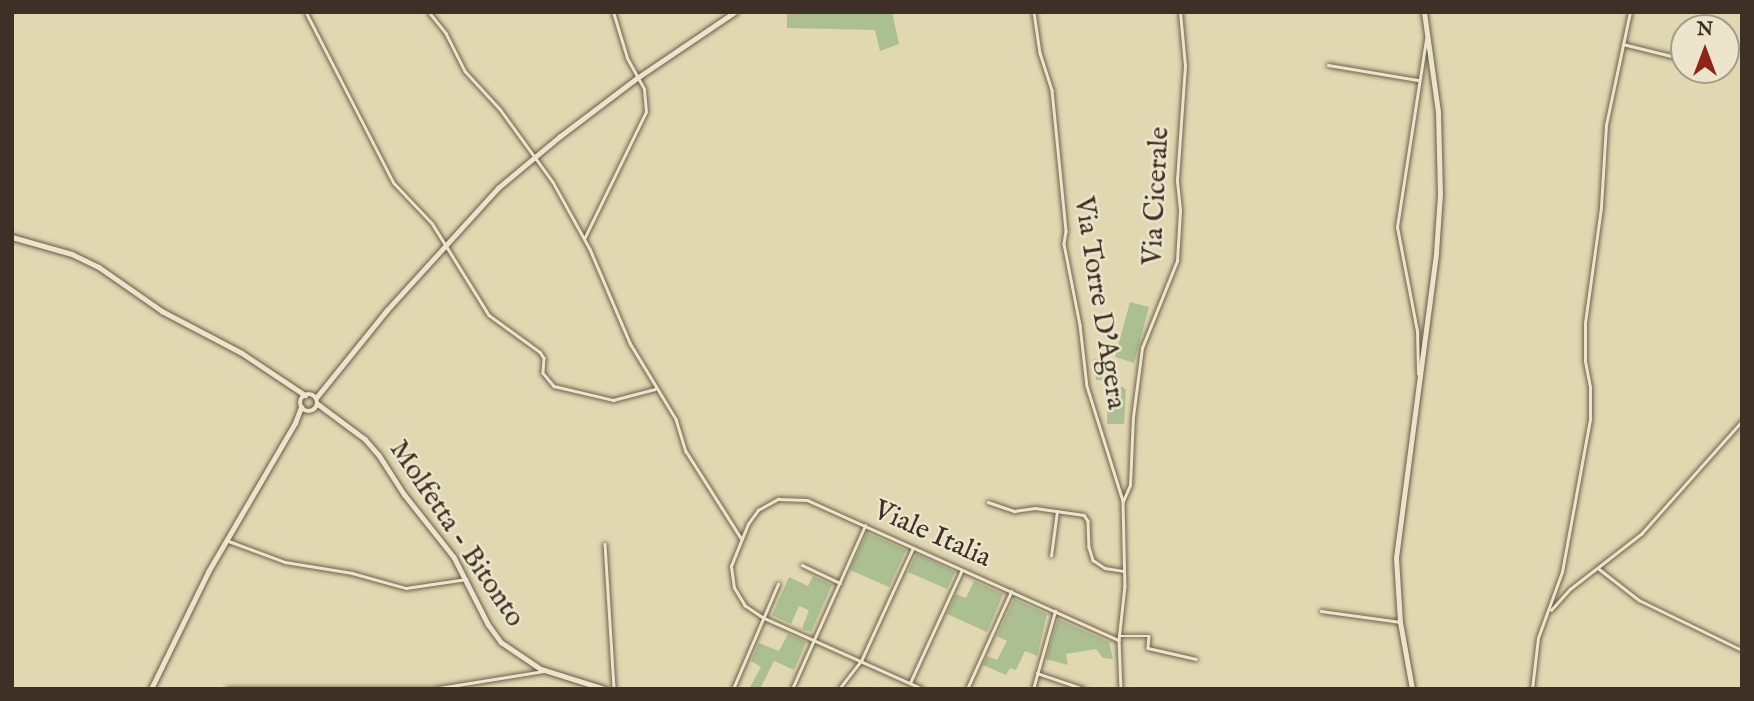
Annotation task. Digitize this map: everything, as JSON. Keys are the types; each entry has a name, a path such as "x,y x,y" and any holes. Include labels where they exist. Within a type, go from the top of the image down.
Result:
{"main road":[{"path":"295,424 310,412 324,386 445,245 498,188 536,155 637,78 735,12"},
{"path":"1412,689 1399,622 1397,550 1436,253 1440,195 1438,113 1424,12"},
{"path":"12,237 72,254 99,267 162,311 242,354 290,388 315,399"},
{"path":"290,388 300,404 310,412"},
{"path":"151,689 226,540 295,424 304,396"},
{"name":"Molfetta - Bitonto","path":"315,399 334,418 372,446 410,502 454,557 501,642 545,671 604,689"},
{"name":"Molfetta - Bitonto","path":"310,412 334,418"}],"street":[{"path":"306,12 394,183 432,223 489,316 541,352 544,358 543,373 554,386 612,400 656,388"},
{"path":"429,12 446,33 465,71 500,108 536,155 584,239 630,343 676,419 686,451 741,538 733,557 731,581 745,606 764,618 922,689"},
{"path":"584,239 646,112 644,89 627,58 613,12"},
{"name":"Via Torre D'Agera","path":"1034,12 1040,53 1052,90 1066,231 1064,244 1080,325 1087,386 1123,501 1125,586 1119,638 1121,689"},
{"name":"Via Cicerale","path":"1123,501 1130,485 1133,417 1142,348 1177,261 1180,210 1177,180 1185,66 1180,12"},
{"path":"1532,689 1538,638 1562,572 1590,419 1590,387 1584,361 1585,323 1601,208 1606,125 1630,12"},
{"path":"1420,379 1417,331 1397,227 1426,29"},
{"path":"1622,44 1670,56"},
{"path":"1328,65 1419,80"},
{"path":"1549,612 1570,589 1641,534 1742,421"},
{"name":"Viale Italia","path":"741,538 750,520 762,507 788,498 807,500 1119,638 1149,636 1148,649 1196,659"},
{"path":"988,502 1014,510 1035,508 1086,517 1093,560 1105,568 1123,571"},
{"path":"1051,556 1056,511"},
{"path":"792,689 865,526"},
{"path":"226,540 276,559 352,573 406,588 466,579"},
{"path":"605,544 614,689"},
{"path":"839,689 861,662 913,548"},
{"path":"802,565 841,583"},
{"path":"1598,568 1639,600 1742,650"},
{"path":"910,683 962,570"},
{"path":"740,689 734,687 778,584"},
{"path":"967,689 1011,592"},
{"path":"1033,689 1055,611"},
{"path":"1321,611 1399,622"},
{"path":"228,689 433,689 545,671"},
{"path":"1037,673 1084,689"}],"green space":[{"path":"787,12 892,12 899,44 880,51 875,30 787,28"},
{"path":"1130,302 1149,307 1134,363 1115,357"},
{"path":"1094,359 1110,359 1109,380 1096,380"},
{"path":"1123,387 1126,390 1124,424 1107,424 1108,391"},
{"path":"867,533 906,550 889,587 850,570"},
{"path":"916,554 955,572 947,589 908,572"},
{"path":"813,576 832,585 811,632 802,629 809,610 799,606 791,624 772,615 789,577 808,586"},
{"path":"974,581 1003,594 987,632 947,614 956,594 966,598"},
{"path":"1014,599 1047,614 1037,656 1025,651 1016,670 1010,668 1006,675 983,665 987,656 997,660 1007,641 997,636"},
{"path":"1058,619 1109,642 1113,659 1103,658 1096,649 1066,654 1068,665 1046,659"},
{"path":"788,634 806,642 794,670 774,661 760,689 750,687 761,667 751,661 759,643 779,651"}]}
